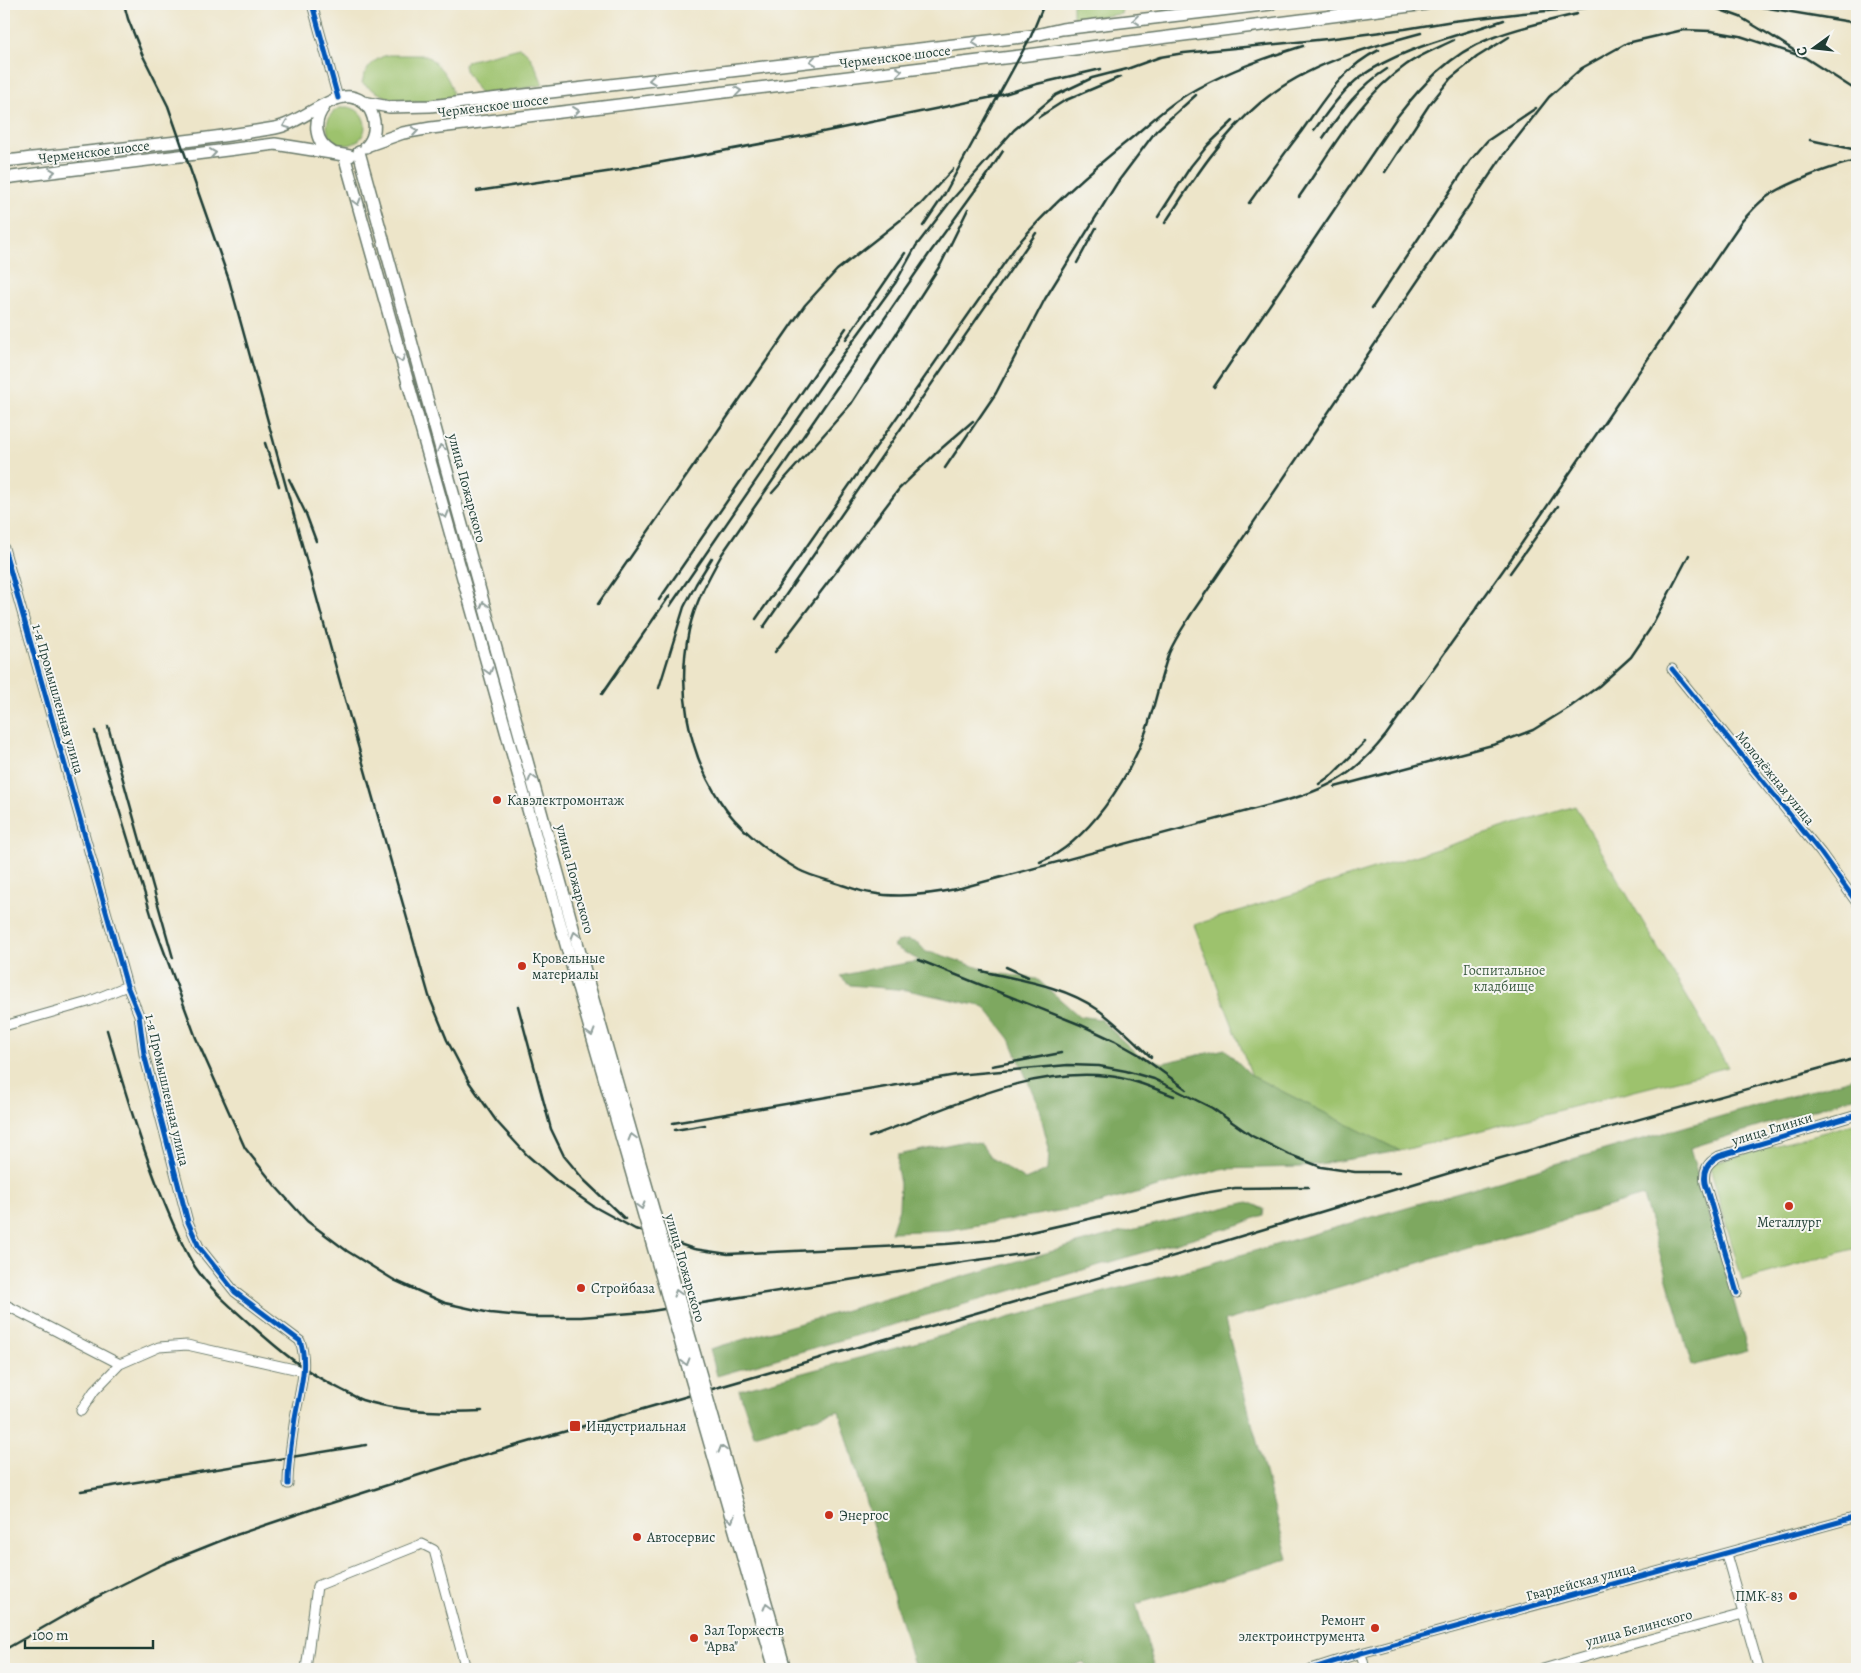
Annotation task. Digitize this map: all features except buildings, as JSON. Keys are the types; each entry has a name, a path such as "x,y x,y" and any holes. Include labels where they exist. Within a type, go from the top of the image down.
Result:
{"main road":[{"name":"Черменское шоссе","path":"4,162 278,128 305,117 333,100 349,97 389,107 430,106 1031,36 1062,29 1271,4"},
{"name":"Черменское шоссе","path":"4,178 275,144 350,156 364,148 403,133 431,128 1010,58 1426,4"},
{"path":"333,100 322,108 318,116 317,132 323,145 340,155"},
{"path":"363,102 372,114 375,124 374,133 364,148"},
{"name":"улица Пожарского","path":"364,148 583,984 775,1669"},
{"name":"улица Пожарского","path":"340,155 785,1669"}],"street":[{"path":"312,4 333,100"},
{"name":"1-я Промышленная улица","path":"4,548 127,986 139,1015 144,1054 188,1222 199,1247 235,1292 300,1341 303,1349 303,1371 291,1444 288,1484"},
{"name":"Молодёжная улица","path":"1672,670 1821,853 1857,903"},
{"path":"4,1026 88,1002 127,986"},
{"name":"улица Глинки","path":"1737,1293 1705,1183 1704,1174 1706,1166 1710,1161 1719,1156 1857,1115"},
{"path":"4,1304 120,1364"},
{"path":"81,1411 94,1391 120,1364 159,1347 187,1345 303,1371"},
{"name":"Гвардейская улица","path":"1311,1669 1857,1517"},
{"path":"306,1669 317,1586 422,1544 434,1550 466,1669"},
{"path":"1726,1554 1758,1669"},
{"name":"улица Белинского","path":"1543,1669 1743,1614"},
{"path":"1361,1654 1365,1669"}],"green space":[{"path":"1073,4 1123,4 1121,14 1073,20"},
{"path":"1159,4 1216,4 1164,11"},
{"path":"520,48 528,54 537,69 543,85 481,96 465,70 464,65 467,61"},
{"path":"388,55 426,55 448,79 453,98 426,102 405,102 385,96 362,83 365,73 374,61"},
{"path":"346,107 353,108 359,113 364,119 364,133 359,139 353,144 346,145 339,144 333,139 328,133 327,126 328,119 333,113 339,108"},
{"name":"Госпитальное кладбище","path":"1575,806 1728,1067 1400,1151 1252,1076 1194,925"},
{"path":"907,940 918,943 926,952 938,954 995,973 1037,979 1079,1016 1100,1019 1138,1055 1163,1063 1225,1049 1252,1076 1400,1151 1301,1167 1221,1169 1094,1205 949,1230 891,1232 899,1208 898,1155 966,1141 981,1144 991,1158 1025,1180 1048,1170 1049,1148 1038,1105 1010,1039 985,1007 907,990 850,985 840,976 920,961 893,946 897,942"},
{"path":"1857,1077 1857,1096 1690,1148 1748,1351 1692,1366 1643,1196 1225,1321 1288,1559 1136,1604 1155,1669 1089,1669 1084,1662 1061,1669 915,1669 839,1411 754,1435 739,1390 1206,1265"},
{"name":"Металлург","path":"1857,1123 1857,1248 1742,1280 1709,1164"},
{"path":"1248,1202 1264,1209 1263,1215 1241,1224 717,1376 710,1349 1102,1237"}],"railway":[{"path":"124,4 142,54 168,106 229,280 429,996 447,1040 469,1082 497,1122 527,1155 557,1181 593,1206 635,1229 694,1249 728,1254 995,1240 1204,1193 1235,1188 1308,1187"},
{"path":"923,226 944,195 1031,36 1044,4"},
{"path":"670,606 829,374 896,282 916,246 950,202 1014,130 1056,95 1092,78 1127,69 1160,57 1184,53 1327,39 1523,13 1633,4"},
{"path":"1671,4 1715,8 1740,17 1857,91"},
{"path":"1744,4 1857,23"},
{"path":"1214,387 1397,117 1426,83 1449,62 1475,45 1510,31 1577,14"},
{"path":"1314,130 1347,89 1360,77 1377,67 1412,50 1504,20"},
{"path":"1040,862 1058,853 1090,825 1118,788 1139,749 1146,731 1169,653 1192,613 1502,157 1549,97 1582,68 1627,43 1683,30 1711,31 1740,36 1804,57"},
{"path":"1165,223 1220,144 1260,103 1296,78 1336,59 1421,33"},
{"path":"1385,172 1429,105 1451,78 1477,57 1509,37"},
{"path":"1299,197 1347,126 1374,93 1389,78 1411,61 1454,40"},
{"path":"756,619 1017,245 1044,216 1087,174 1178,100 1239,68 1303,46"},
{"path":"1249,203 1344,75 1366,57 1379,50"},
{"path":"477,191 620,170 803,136 998,96 1037,84 1101,69"},
{"path":"1323,138 1360,91 1387,69"},
{"path":"1039,117 1064,101 1120,77"},
{"path":"945,468 996,393 1045,299 1117,183 1156,131 1196,95"},
{"path":"1372,308 1470,161 1487,141 1536,108"},
{"path":"1158,217 1191,166 1208,145 1233,121"},
{"path":"1810,140 1857,150"},
{"path":"984,180 1003,151"},
{"path":"987,174 929,254 722,554 698,601 689,630 684,674 688,718 700,761 709,782 727,811 766,848 799,870 857,890 882,895 928,894 961,888 1288,800 1331,784 1354,769 1386,735 1509,562 1742,221 1761,201 1783,188 1822,171 1857,161"},
{"path":"598,604 805,305 837,270 921,204 953,169"},
{"path":"772,493 851,404 941,264 968,209"},
{"path":"1077,263 1096,228"},
{"path":"763,628 1036,233"},
{"path":"846,339 905,253"},
{"path":"659,600 846,328"},
{"path":"775,652 899,489 973,421"},
{"path":"265,443 279,486"},
{"path":"289,479 306,514 316,541"},
{"path":"1510,573 1558,506"},
{"path":"1335,787 1496,744 1533,730 1570,707 1599,686 1631,657 1650,629 1689,555"},
{"path":"659,688 684,607 712,558"},
{"path":"602,694 670,595"},
{"path":"108,726 173,958"},
{"path":"95,731 154,924 196,1038 245,1148 277,1188 307,1221 347,1251 394,1280 445,1303 490,1313 533,1317 581,1317 645,1312 1038,1252"},
{"path":"1319,784 1333,774 1365,742"},
{"path":"919,960 1081,1025 1115,1041 1138,1054 1186,1089"},
{"path":"1006,967 1028,977"},
{"path":"981,971 1056,989 1084,1001 1111,1020 1151,1057"},
{"path":"518,1006 551,1129 564,1156 584,1180 625,1219"},
{"path":"107,1030 140,1138 174,1227 186,1252 207,1283 261,1334 293,1360 316,1376 362,1400 391,1407 421,1411 482,1411"},
{"path":"992,1066 1061,1053"},
{"path":"4,1650 95,1598 163,1564 230,1537 322,1506 466,1460 1205,1247 1476,1165 1857,1058"},
{"path":"673,1123 956,1075 1068,1065 1099,1066 1154,1079 1212,1108 1252,1136 1288,1154 1321,1167 1355,1172 1400,1172"},
{"path":"869,1137 956,1103 1016,1084 1046,1078 1077,1075 1116,1077 1174,1096"},
{"path":"675,1130 705,1125"},
{"path":"81,1491 366,1445"}],"cycle path":[{"path":"312,4 338,98"},
{"path":"4,548 127,986 139,1015 144,1054 188,1222 199,1247 235,1292 300,1341 303,1350 302,1379 291,1443 288,1484"},
{"path":"1672,669 1821,853 1857,903"},
{"path":"1737,1293 1705,1183 1705,1171 1711,1161 1719,1156 1857,1115"},
{"path":"1311,1669 1361,1653 1857,1517"}],"place":[{"name":"Кавэлектромонтаж","path":"497,800"},
{"name":"Кровельные материалы","path":"522,966"},
{"name":"Металлург","path":"1789,1206"},
{"name":"Стройбаза","path":"581,1288"},
{"name":"Индустриальная","path":"575,1426"},
{"name":"Энергос","path":"829,1515"},
{"name":"Автосервис","path":"637,1537"},
{"name":"ПМК-83","path":"1793,1596"},
{"name":"Ремонт электроинструмента","path":"1375,1628"},
{"name":"Зал Торжеств \"Арва\"","path":"694,1638"}]}
